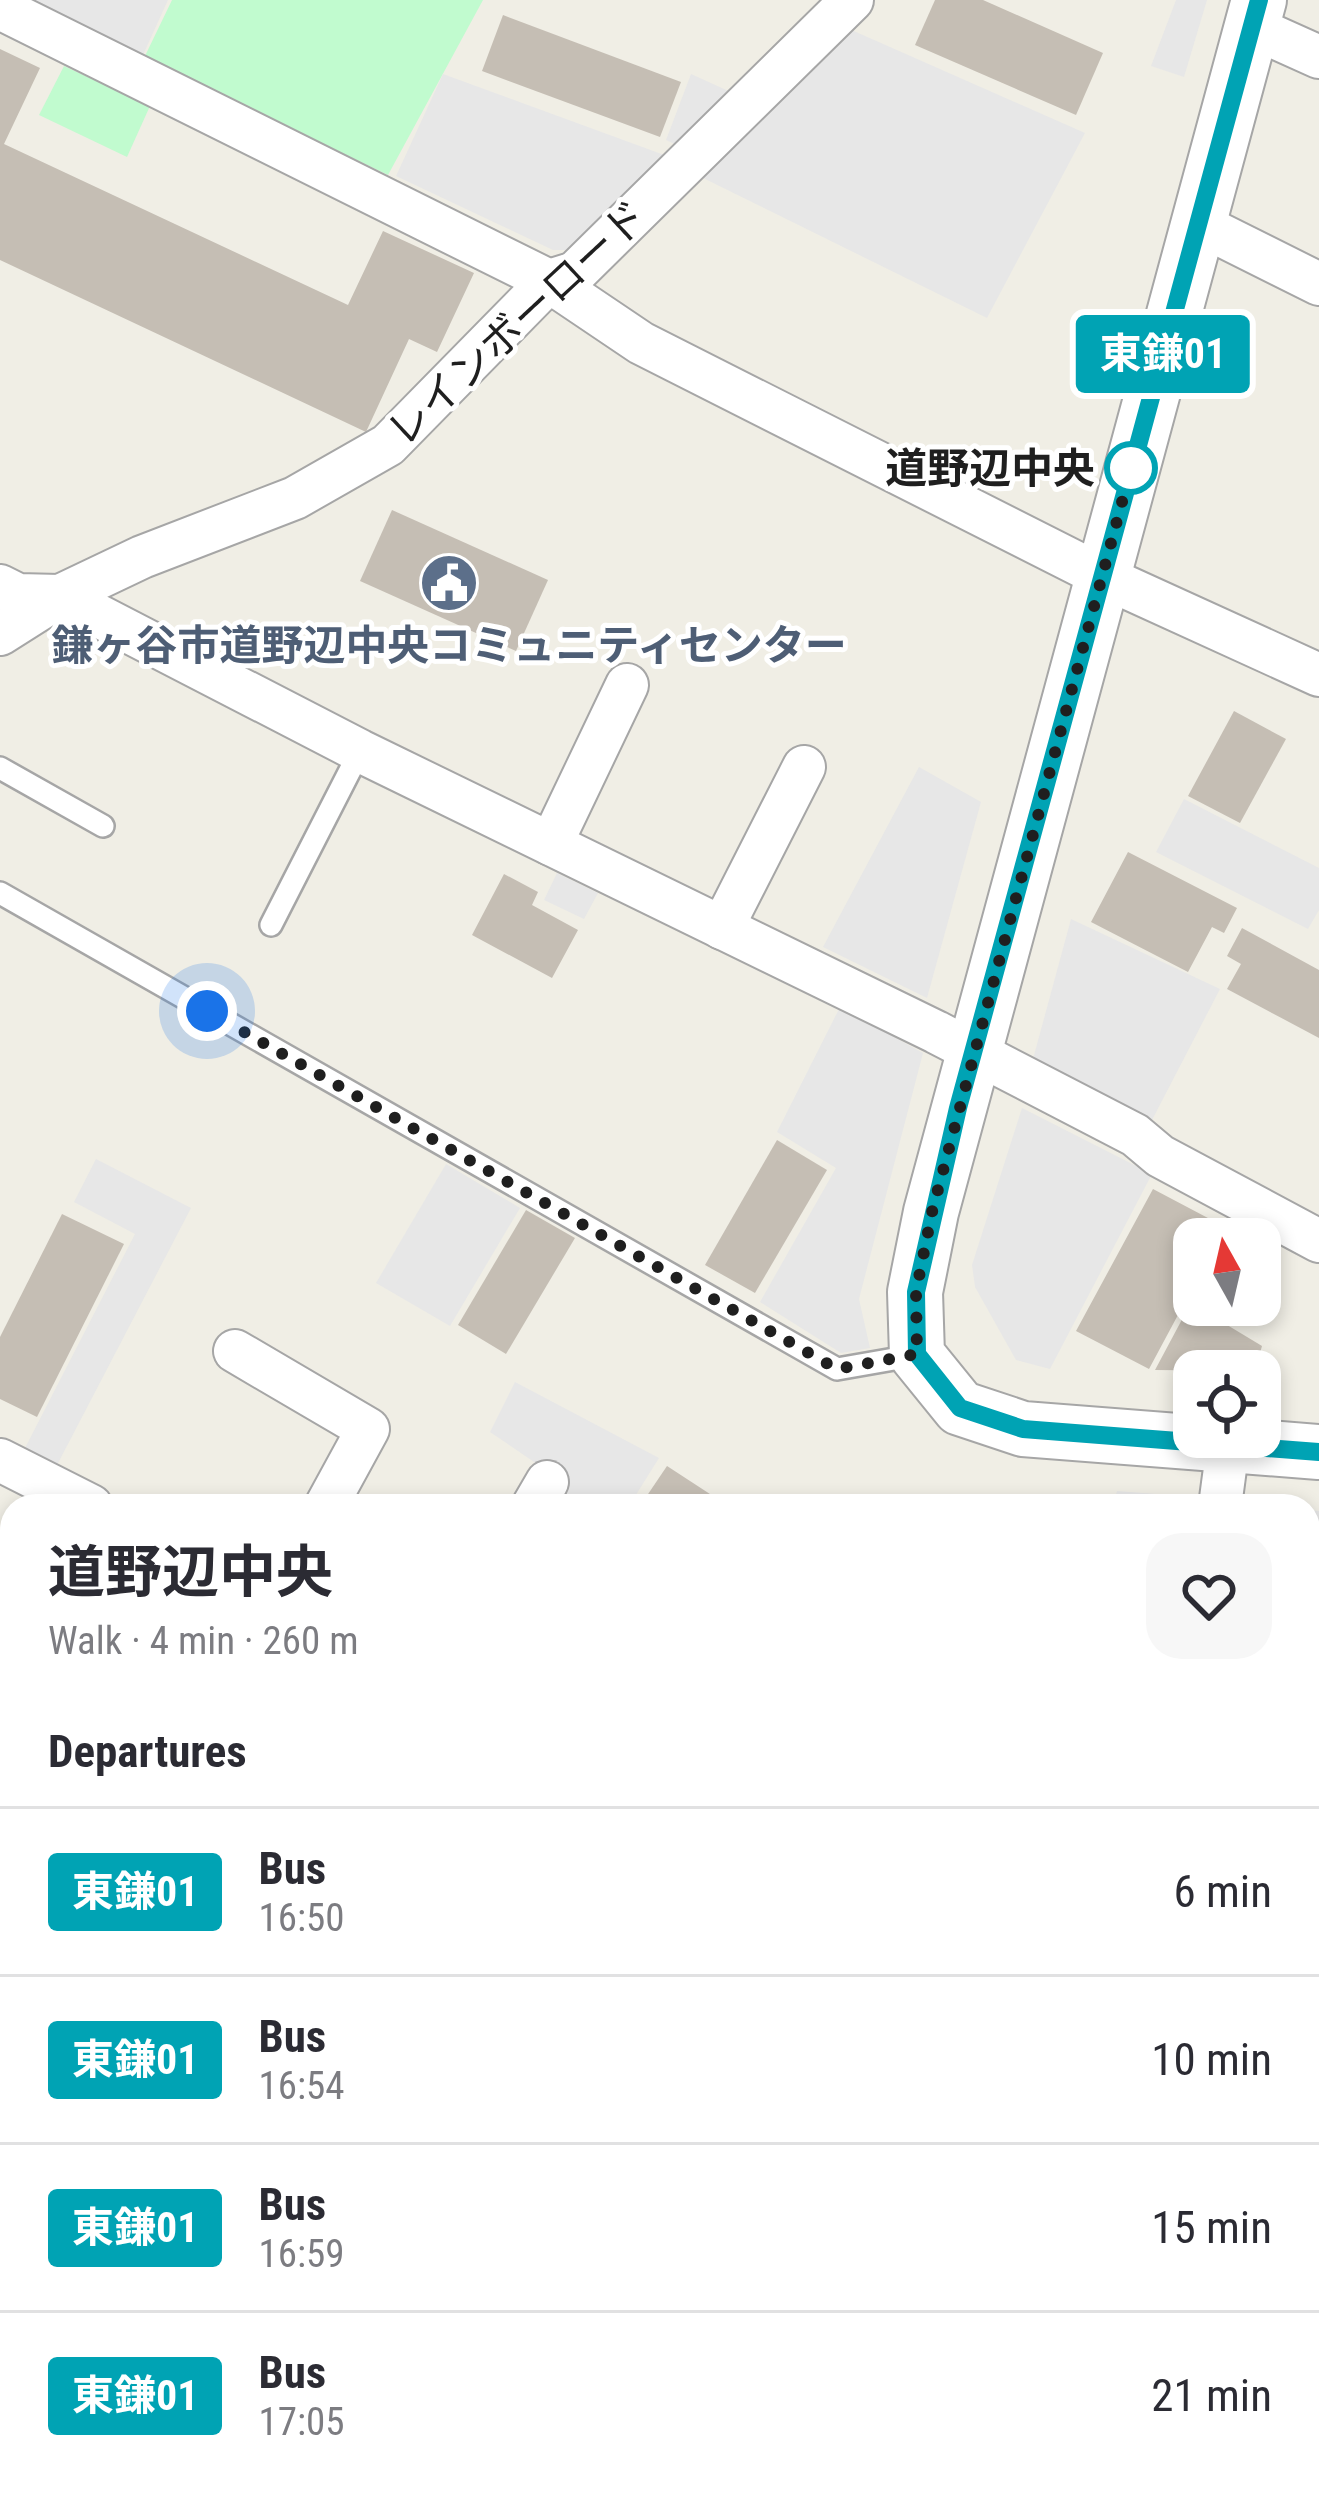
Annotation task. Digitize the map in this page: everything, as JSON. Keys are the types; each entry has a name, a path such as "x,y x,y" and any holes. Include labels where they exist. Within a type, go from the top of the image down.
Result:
{"street":[{"name":"レインボーロード","path":"0,634 60,596 142,556 295,498 388,445 549,281 575,273 852,0"},
{"path":"0,8 549,281 641,343 1104,578 1319,675"},
{"path":"1173,1441 1023,1429 960,1408 917,1354 916,1292 974,1053 1256,14 1319,57"},
{"path":"1198,224 1319,284"},
{"path":"0,586 18,595 60,596 360,751 1135,1135 1160,1156 1319,1240"},
{"path":"551,844 627,686"},
{"path":"722,928 804,767"},
{"path":"235,1351 368,1429 333,1494"},
{"path":"1281,1449 1319,1452"},
{"path":"1222,1494 1226,1458"},
{"path":"0,1460 67,1494"}],"lane":[{"path":"271,925 360,751"},
{"path":"0,768 103,826"},
{"path":"0,893 837,1369 917,1354"}],"green space":[{"path":"172,0 483,0 388,175 144,58"},
{"path":"64,66 150,106 127,157 39,115"}],"shaded area":[{"path":"26,0 168,0 143,55"},
{"path":"1176,0 1207,0 1184,77 1151,66"},
{"path":"847,28 1085,133 987,318 697,175"},
{"path":"443,74 667,156 579,250 553,250 396,176"},
{"path":"691,74 735,94 681,147 666,140"},
{"path":"919,767 981,802 927,998 823,947"},
{"path":"1184,799 1319,868 1319,910 1308,929 1156,852"},
{"path":"557,873 598,893 584,919 544,900"},
{"path":"1071,919 1220,989 1151,1122 1033,1059"},
{"path":"840,1007 923,1053 859,1299 870,1348 841,1353 760,1302 836,1168 777,1132"},
{"path":"1022,1108 1152,1174 1050,1369 1016,1360 975,1287 972,1265"},
{"path":"96,1159 191,1208 56,1467 24,1450 135,1234 74,1202"},
{"path":"446,1164 520,1208 450,1326 376,1283"},
{"path":"515,1382 659,1458 636,1494 556,1494 562,1481 490,1432"}],"building":[{"path":"935,0 983,0 1103,53 1076,115 915,45"},
{"path":"503,15 681,82 660,137 482,71"},
{"path":"0,49 40,68 4,144 348,305 383,231 474,273 437,352 409,339 366,432 0,260"},
{"path":"392,510 548,580 516,651 360,581"},
{"path":"1234,711 1286,739 1240,823 1188,796"},
{"path":"1128,852 1237,908 1224,933 1212,927 1188,972 1091,922"},
{"path":"504,874 538,892 532,905 578,930 552,978 472,935"},
{"path":"1242,928 1319,970 1319,1038 1227,989 1241,964 1227,956"},
{"path":"777,1140 827,1170 755,1293 705,1265"},
{"path":"1153,1189 1208,1218 1173,1218 1173,1324 1149,1369 1076,1331"},
{"path":"526,1210 575,1238 506,1354 458,1325"},
{"path":"62,1214 124,1244 37,1417 0,1399 0,1337"},
{"path":"1179,1326 1229,1326 1262,1346 1261,1350 1173,1350 1173,1370 1155,1370"},
{"path":"667,1466 710,1494 648,1494"}],"bus line":[{"name":"東鎌01","path":"1259,0 958,1108 916,1292 917,1354 960,1408 1023,1429 1319,1452"}],"place":[{"name":"道野辺中央","path":"1131,468"},
{"name":"鎌ヶ谷市道野辺中央コミュニティセンター","path":"449,583"}],"route":[{"path":"207,1011 837,1369 917,1354 916,1292 932,1212 1137,446 1131,468"}]}
